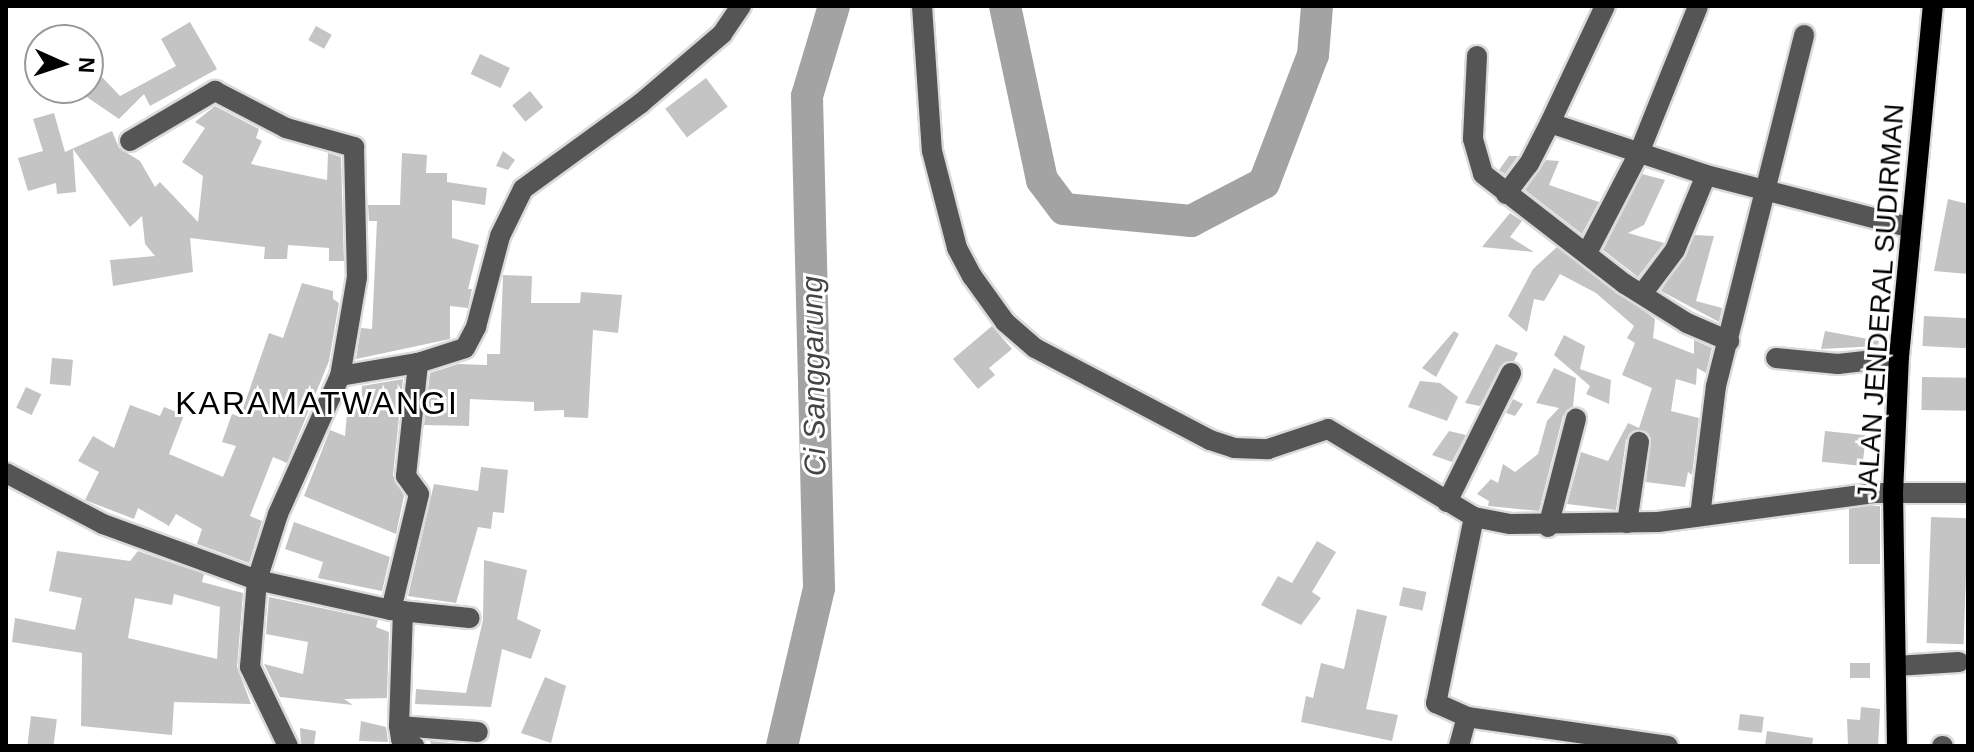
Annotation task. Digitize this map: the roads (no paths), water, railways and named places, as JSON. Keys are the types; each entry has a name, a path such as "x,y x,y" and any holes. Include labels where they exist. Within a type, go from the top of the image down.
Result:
{"main road":[{"name":"JALAN JENDERAL SUDIRMAN","path":"1897,746 1893,493 1899,367 1909,227 1933,6"}],"street":[{"path":"340,376 418,363 457,352 472,339 500,236 523,189 640,104 722,34 741,6"},
{"path":"922,6 932,151 950,227 972,276 1017,334 1051,358 1210,440 1234,448 1268,449 1328,429 1474,517 1548,527 1700,516 1893,493 1968,493"},
{"path":"1506,194 1529,164 1605,6"},
{"path":"1588,251 1639,153 1698,6"},
{"path":"1700,516 1711,420 1727,345 1804,35"},
{"path":"1477,56 1475,153 1483,174 1642,294 1727,345"},
{"path":"130,141 215,91 286,128 354,147 357,277 340,376 278,514 257,580 250,667 288,746"},
{"path":"1550,123 1706,175 1909,227"},
{"path":"1642,294 1675,250 1706,175"},
{"path":"1776,358 1899,367"},
{"path":"414,746 401,739 399,726 397,610 419,494 406,476 418,363"},
{"path":"1447,502 1511,373"},
{"path":"1548,527 1576,419"},
{"path":"1627,523 1639,442"},
{"path":"6,473 103,524 257,580 397,610 470,618"},
{"path":"1474,517 1434,694 1441,708 1467,717 1668,746"},
{"path":"1896,666 1959,662"},
{"path":"1459,746 1467,717"},
{"path":"399,726 478,732"}],"waterway":[{"name":"Ci Sanggarung","path":"782,746 819,588 807,96 834,6"},
{"name":"Ci Sanggarung","path":"1005,6 1042,180 1064,209 1191,221 1264,183 1313,55 1317,6"}],"district":[{"name":"KARAMATWANGI","path":"317,403"}]}
